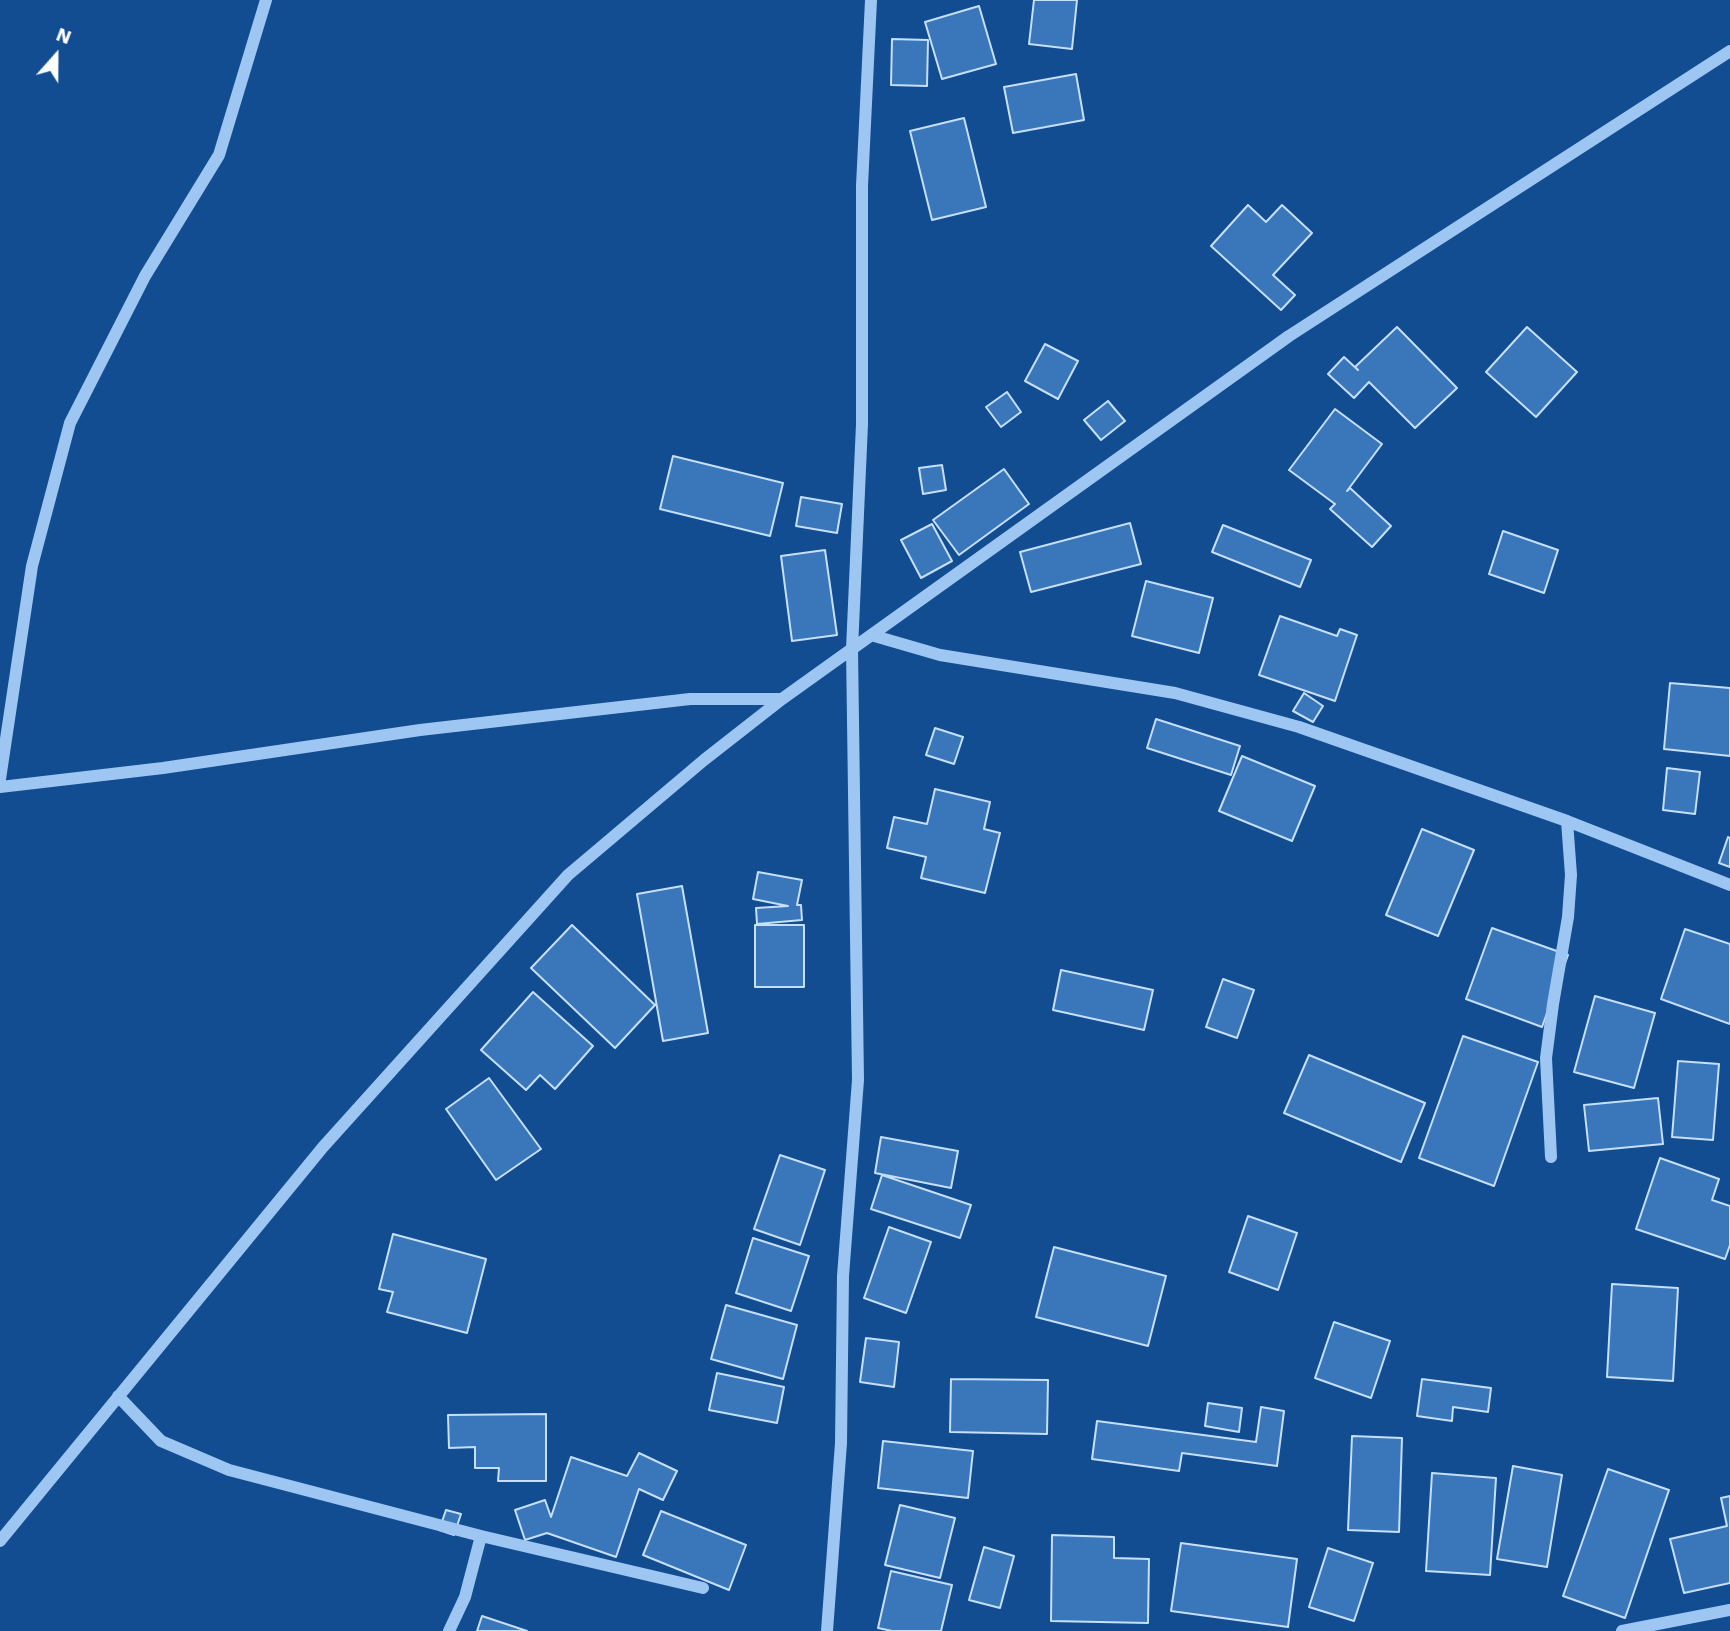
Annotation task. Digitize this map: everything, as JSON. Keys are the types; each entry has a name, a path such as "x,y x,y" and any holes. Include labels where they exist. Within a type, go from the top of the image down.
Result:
{"street":[{"path":"0,779 32,566 70,423 145,276 219,155 266,0"},
{"path":"827,1631 841,1443 844,1276 858,1080 852,649 862,424 862,186 872,0"},
{"path":"0,1541 323,1147 568,875 704,760 782,699 1289,336 1730,51"},
{"path":"872,635 940,655 1175,693 1299,727 1567,821 1730,885"},
{"path":"0,787 163,768 461,725 690,699 782,699"},
{"path":"1551,1157 1546,1058 1569,917 1571,875 1567,821"},
{"path":"118,1396 161,1441 229,1470 481,1536 703,1588"},
{"path":"449,1631 465,1597 481,1536"},
{"path":"1622,1631 1730,1609"}],"building":[{"path":"1034,0 1077,0 1072,49 1029,44"},
{"path":"979,6 996,64 942,79 925,22"},
{"path":"892,39 928,40 927,86 891,85"},
{"path":"1076,74 1084,120 1013,133 1004,87"},
{"path":"964,118 986,207 932,220 910,131"},
{"path":"1248,205 1266,222 1282,205 1312,233 1273,275 1295,295 1281,310 1211,246"},
{"path":"1397,327 1457,388 1415,428 1369,382 1354,398 1328,374 1344,357 1358,370 1355,367"},
{"path":"1527,327 1577,372 1536,417 1486,372"},
{"path":"1045,344 1078,361 1058,399 1025,381"},
{"path":"1007,392 1021,412 1001,427 986,407"},
{"path":"1108,401 1125,421 1101,440 1084,420"},
{"path":"1335,409 1382,444 1347,491 1350,488 1391,526 1372,547 1330,509 1335,504 1289,470"},
{"path":"673,456 783,483 770,536 660,509"},
{"path":"942,465 946,490 923,494 919,468"},
{"path":"1004,469 1029,504 959,555 933,520"},
{"path":"801,497 842,504 837,533 796,526"},
{"path":"1130,523 1141,564 1031,592 1020,552"},
{"path":"932,524 952,561 921,578 901,540"},
{"path":"1223,525 1311,560 1300,587 1212,552"},
{"path":"1503,531 1558,550 1544,593 1489,574"},
{"path":"825,550 837,635 792,641 781,556"},
{"path":"1146,581 1213,598 1199,653 1132,636"},
{"path":"1280,616 1337,636 1340,629 1357,635 1335,701 1259,675"},
{"path":"1670,683 1730,688 1730,756 1664,749"},
{"path":"1304,693 1323,706 1313,722 1293,711"},
{"path":"1156,719 1240,746 1231,775 1147,748"},
{"path":"935,728 963,737 954,764 926,755"},
{"path":"1242,756 1315,786 1292,841 1219,811"},
{"path":"1667,768 1700,772 1695,814 1663,810"},
{"path":"935,789 990,802 984,829 1000,833 985,893 921,878 926,857 887,848 894,817 927,824"},
{"path":"1422,829 1474,850 1438,936 1386,915"},
{"path":"1728,837 1730,838 1730,867 1719,863"},
{"path":"758,872 802,880 797,905 801,905 802,920 757,924 756,908 788,906 753,899"},
{"path":"682,886 708,1033 663,1041 637,894"},
{"path":"572,925 655,1005 615,1048 531,968"},
{"path":"755,925 804,925 804,987 755,987"},
{"path":"1492,928 1568,955 1542,1027 1466,999"},
{"path":"1685,929 1730,944 1730,1024 1661,999"},
{"path":"1061,970 1153,990 1144,1030 1053,1010"},
{"path":"1223,979 1254,990 1237,1038 1206,1027"},
{"path":"533,992 593,1046 555,1089 540,1075 526,1090 481,1050"},
{"path":"1595,996 1655,1013 1634,1088 1574,1072"},
{"path":"1463,1036 1538,1062 1494,1186 1419,1158"},
{"path":"1309,1055 1425,1103 1401,1162 1284,1113"},
{"path":"1678,1061 1719,1064 1713,1140 1672,1137"},
{"path":"489,1078 541,1149 496,1180 446,1109"},
{"path":"1658,1098 1663,1144 1589,1151 1584,1105"},
{"path":"881,1137 958,1151 951,1188 875,1173"},
{"path":"780,1155 825,1170 800,1245 754,1229"},
{"path":"1660,1158 1719,1179 1712,1200 1730,1206 1730,1245 1725,1259 1636,1229"},
{"path":"882,1175 971,1205 960,1238 871,1209"},
{"path":"1248,1216 1297,1233 1278,1290 1229,1272"},
{"path":"889,1227 931,1242 906,1313 864,1298"},
{"path":"393,1234 486,1259 467,1333 387,1312 393,1292 379,1289"},
{"path":"753,1238 809,1256 791,1311 736,1293"},
{"path":"1054,1247 1166,1276 1148,1346 1036,1317"},
{"path":"1612,1284 1678,1288 1673,1381 1607,1377"},
{"path":"726,1305 797,1325 783,1379 711,1359"},
{"path":"1334,1322 1390,1341 1371,1398 1315,1378"},
{"path":"866,1338 899,1342 894,1387 860,1382"},
{"path":"717,1373 784,1387 777,1423 709,1410"},
{"path":"951,1379 1048,1380 1047,1434 950,1432"},
{"path":"1422,1379 1491,1388 1488,1412 1453,1407 1452,1421 1417,1416"},
{"path":"1208,1403 1242,1408 1239,1432 1205,1426"},
{"path":"1261,1407 1284,1411 1277,1466 1182,1453 1179,1471 1092,1459 1097,1421 1256,1442"},
{"path":"546,1414 546,1481 498,1481 499,1468 475,1468 475,1447 449,1448 448,1415"},
{"path":"1352,1436 1402,1438 1399,1532 1348,1530"},
{"path":"883,1441 973,1451 968,1498 878,1488"},
{"path":"639,1453 677,1471 663,1500 639,1489 616,1557 547,1533 525,1540 515,1510 545,1500 551,1517 571,1457 627,1476"},
{"path":"1513,1466 1562,1475 1547,1567 1497,1559"},
{"path":"1608,1469 1669,1490 1625,1618 1563,1596"},
{"path":"1432,1473 1496,1478 1490,1575 1426,1571"},
{"path":"1730,1496 1730,1583 1684,1593 1670,1539 1727,1526 1721,1498"},
{"path":"900,1505 955,1518 940,1578 885,1565"},
{"path":"446,1510 461,1514 454,1535 439,1530"},
{"path":"661,1511 746,1545 729,1590 643,1555"},
{"path":"1052,1535 1114,1537 1114,1558 1149,1559 1148,1623 1051,1621"},
{"path":"1181,1543 1297,1559 1288,1627 1171,1611"},
{"path":"984,1547 1014,1556 1000,1608 969,1600"},
{"path":"1328,1548 1373,1563 1354,1621 1309,1607"},
{"path":"891,1571 952,1585 941,1631 892,1631 878,1628"},
{"path":"482,1616 527,1631 477,1631"}]}
